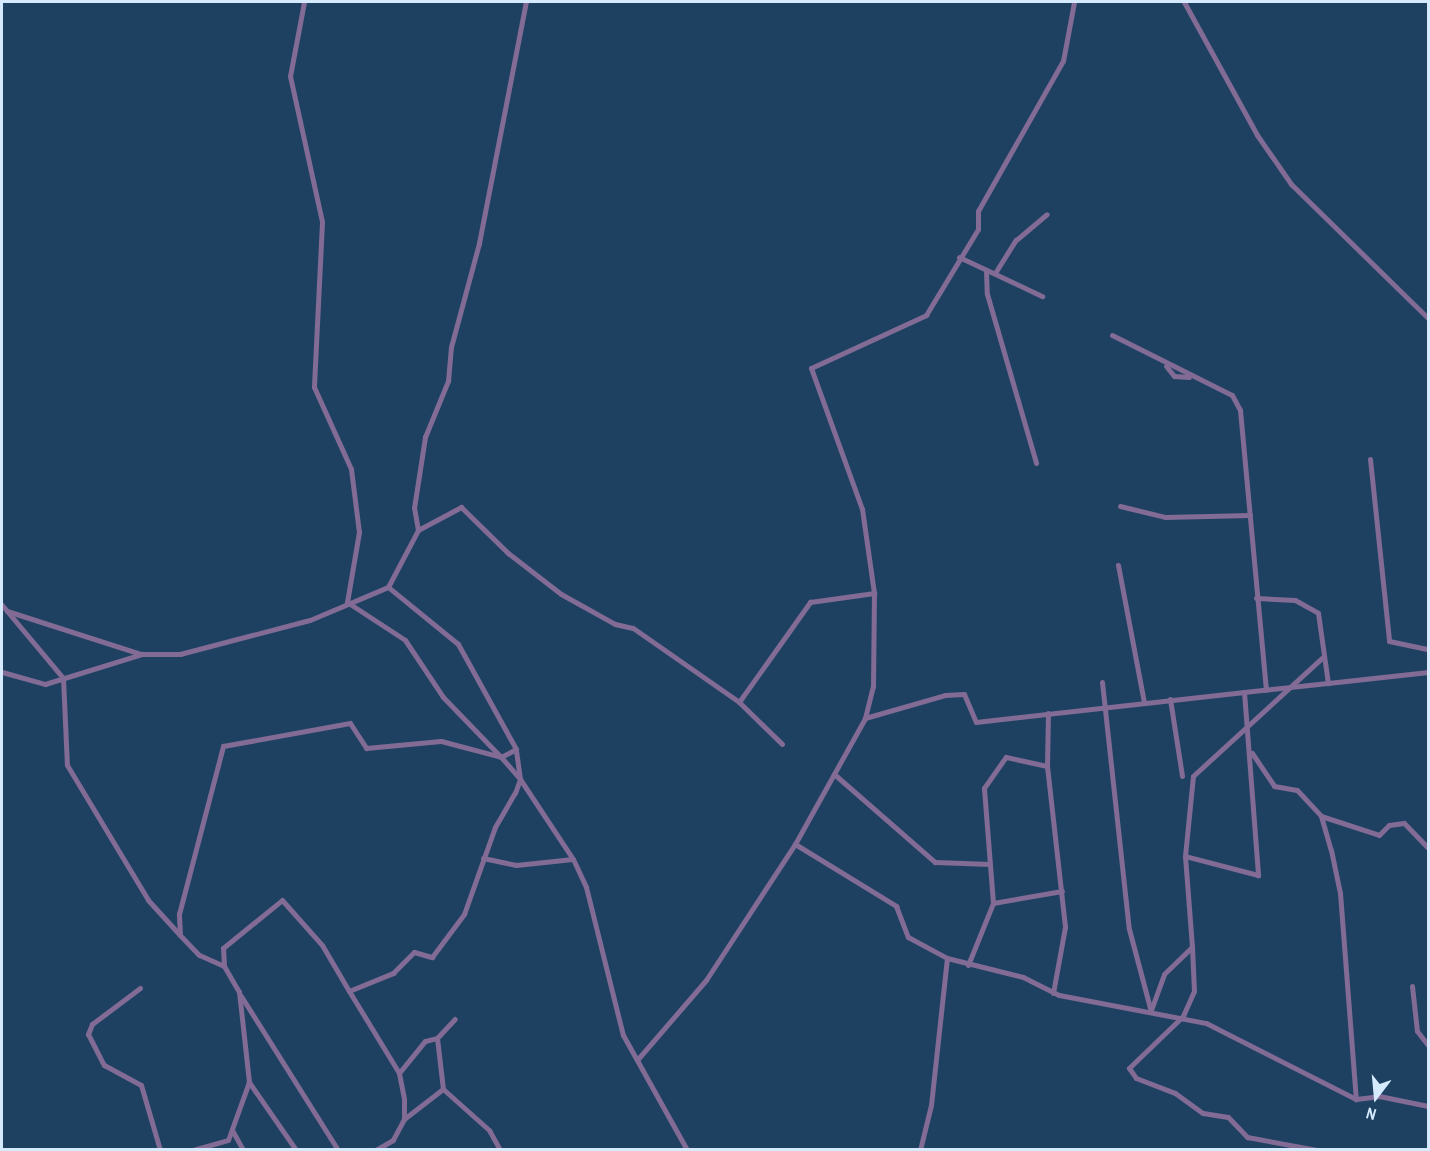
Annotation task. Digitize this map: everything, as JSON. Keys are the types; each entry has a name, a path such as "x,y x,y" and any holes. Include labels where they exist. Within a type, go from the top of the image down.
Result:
{"street":[{"path":"304,2 291,76 322,222 314,387 351,469 359,532 347,602"},
{"path":"418,530 414,508 425,437 448,381 451,346 479,243 526,2"},
{"path":"637,1060 706,980 795,844 865,718 873,687 874,593 862,509 811,368 926,315 978,229 985,197 1063,61 1074,2"},
{"path":"1184,2 1257,135 1291,184 1428,318"},
{"path":"995,273 1016,240 1047,214"},
{"path":"959,257 1042,296"},
{"path":"986,271 987,294 1036,463"},
{"path":"1112,335 1166,366 1232,395 1240,410 1266,690"},
{"path":"1370,459 1389,641 1428,649"},
{"path":"1120,506 1165,517 1250,515"},
{"path":"2,672 45,684 142,654 180,654 310,620 347,602 388,587 418,530 461,507 508,553 561,594 615,624 633,628 739,702 782,744"},
{"path":"1118,565 1144,702"},
{"path":"349,991 393,973 414,952 432,957 464,914 483,858 520,779 516,749 458,644 388,587"},
{"path":"739,702 810,602 874,593"},
{"path":"1256,597 1295,600 1318,613 1328,683"},
{"path":"347,602 405,640 443,697 520,779 573,859 586,887 623,1035 687,1149"},
{"path":"2,605 4,611 63,678 68,765 148,900 199,955 224,966"},
{"path":"4,611 142,654"},
{"path":"1317,1149 1247,1137 1228,1117 1203,1113 1175,1093 1136,1078 1129,1068 1183,1016 1194,991 1185,856 1193,776 1323,657"},
{"path":"865,718 945,695 964,694 976,722 1428,672"},
{"path":"1102,681 1108,708 1129,929 1151,1010"},
{"path":"1185,856 1258,875 1250,746 1244,692"},
{"path":"1170,699 1182,776"},
{"path":"1048,713 1047,766 1062,891 1064,938 1053,993"},
{"path":"180,935 179,914 223,746 350,723 366,748 441,741 501,757 516,749"},
{"path":"1250,746 1260,772 1274,786 1297,790 1321,816 1340,893 1356,1099"},
{"path":"968,965 993,903 984,788 1006,758 1047,766"},
{"path":"834,774 935,862 990,864"},
{"path":"1321,816 1379,835 1389,825 1404,823 1428,848"},
{"path":"795,844 896,906 908,937 946,958 1023,977 1053,993 1183,1016 1356,1099 1379,1096 1428,1106"},
{"path":"483,858 516,865 573,859"},
{"path":"993,903 1062,891"},
{"path":"338,1149 224,966 223,948 282,900 322,945 399,1073 404,1119"},
{"path":"1151,1010 1164,974 1192,947"},
{"path":"920,1149 931,1105 946,958"},
{"path":"1412,986 1417,1030 1428,1046"},
{"path":"140,988 92,1024 88,1034 104,1065 141,1085 160,1149"},
{"path":"193,1149 228,1140 249,1082 239,992"},
{"path":"399,1073 425,1041 437,1038 455,1019"},
{"path":"437,1038 443,1089 489,1130 500,1149"},
{"path":"249,1082 296,1149"},
{"path":"376,1149 393,1140 404,1119 443,1089"},
{"path":"231,1130 243,1149"}]}
